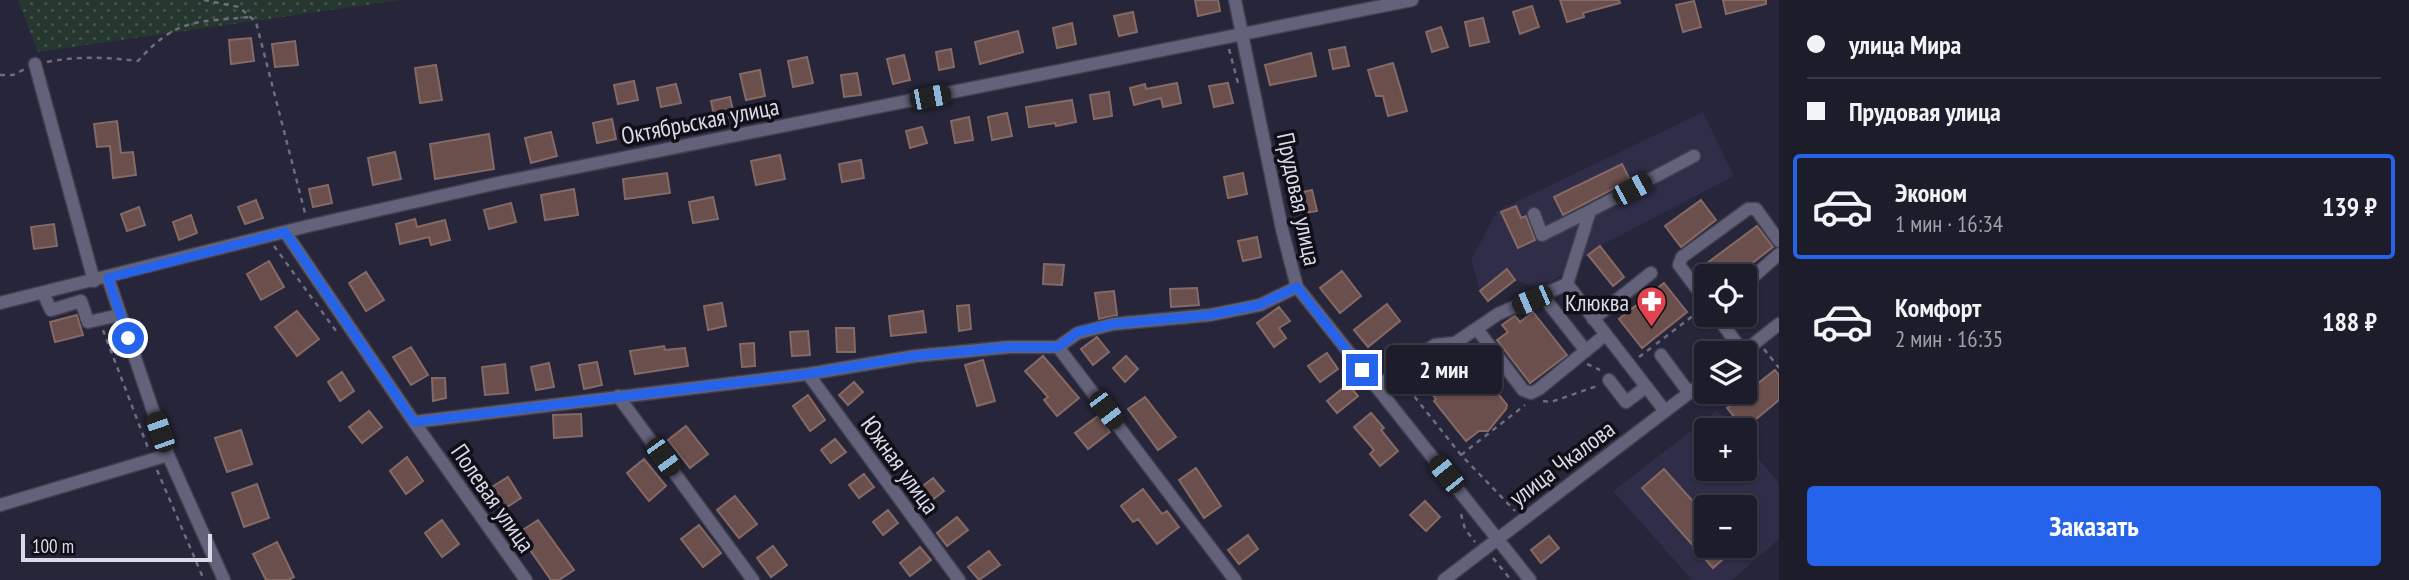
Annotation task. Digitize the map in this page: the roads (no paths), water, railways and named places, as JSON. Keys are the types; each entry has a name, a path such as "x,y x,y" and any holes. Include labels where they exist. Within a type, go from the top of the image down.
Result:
{"street":[{"name":"Прудовая улица","path":"1235,0 1244,33 1282,229 1297,287 1530,580"},
{"name":"Октябрьская улица","path":"0,303 308,226 498,183 1412,0"},
{"path":"35,64 94,281"},
{"path":"1534,214 1542,235 1694,156"},
{"path":"1694,286 1679,265 1682,257 1748,209 1756,209 1779,241"},
{"path":"1377,388 1436,345 1454,343 1498,314 1567,284 1590,211"},
{"name":"Полевая улица","path":"285,232 414,422 526,580"},
{"path":"1757,273 1779,254"},
{"path":"1593,319 1651,273"},
{"path":"108,278 168,455 223,580"},
{"path":"1567,284 1665,411"},
{"path":"414,422 808,374 915,356 1010,347 1058,347 1078,332 1113,324 1210,315 1259,305 1297,287"},
{"path":"43,293 51,310 81,300 88,322 120,315"},
{"path":"1542,295 1581,355"},
{"path":"1757,341 1779,324"},
{"path":"1478,329 1523,390 1532,396 1605,335"},
{"path":"1058,347 1235,580"},
{"path":"1661,355 1689,393"},
{"name":"Южная улица","path":"808,374 959,580"},
{"path":"1609,380 1626,402 1646,387"},
{"name":"улица Чкалова","path":"1444,580 1694,389"},
{"path":"618,396 753,580"},
{"path":"0,505 168,455"}],"place":[{"name":"Клюква","path":"1652,329"}]}
